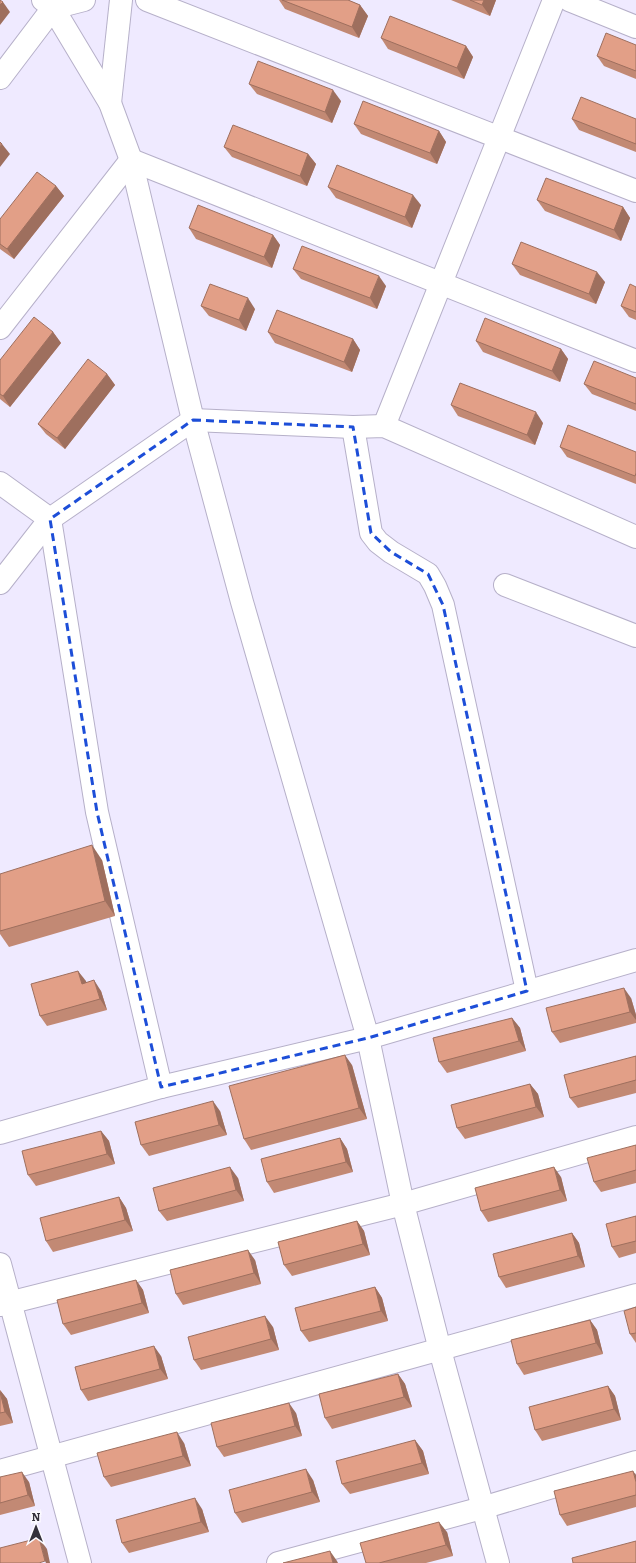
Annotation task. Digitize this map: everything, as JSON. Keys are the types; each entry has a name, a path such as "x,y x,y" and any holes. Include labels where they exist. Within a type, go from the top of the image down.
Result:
{"street":[{"path":"48,4 84,0"},
{"path":"110,103 121,0"},
{"path":"147,0 636,192"},
{"path":"384,426 554,0"},
{"path":"569,0 636,27"},
{"path":"0,78 48,4"},
{"path":"48,4 110,103 131,160 193,420 242,602 368,1038 403,1204 440,1350 498,1563"},
{"path":"131,160 636,361"},
{"path":"0,328 131,160"},
{"path":"0,582 50,519 193,420 353,427 384,426 636,537"},
{"path":"353,427 371,533 378,542 428,574 435,586 442,605 527,991"},
{"path":"0,483 50,519 97,812 161,1087"},
{"path":"505,585 636,636"},
{"path":"0,1133 161,1087 368,1038 636,960"},
{"path":"5,1304 403,1204 636,1137"},
{"path":"0,1264 5,1304 52,1457 80,1563"},
{"path":"0,1471 636,1295"},
{"path":"278,1563 482,1508 636,1462"}],"highlighted area":[{"path":"193,420 353,427 371,533 391,552 428,574 443,605 527,991 368,1038 161,1087 97,812 50,519"}],"building":[{"path":"282,0 348,0 360,5 352,27"},
{"path":"470,0 484,0 482,5"},
{"path":"390,16 466,46 457,68 381,38"},
{"path":"606,33 636,45 636,71 597,56"},
{"path":"258,61 333,90 325,112 249,84"},
{"path":"581,97 636,119 636,144 572,119"},
{"path":"363,101 439,131 430,153 354,124"},
{"path":"233,125 308,154 300,176 224,147"},
{"path":"337,165 413,195 405,217 328,187"},
{"path":"37,172 56,186 7,249 0,244 0,219"},
{"path":"546,178 623,207 614,230 537,200"},
{"path":"198,205 273,235 264,257 189,228"},
{"path":"521,242 597,272 589,294 512,264"},
{"path":"302,246 379,276 370,298 293,269"},
{"path":"210,284 248,298 239,320 201,306"},
{"path":"630,284 636,287 636,312 621,306"},
{"path":"277,310 353,339 344,362 268,332"},
{"path":"34,317 53,332 3,396 0,394 0,360"},
{"path":"485,318 561,349 552,371 476,341"},
{"path":"88,359 107,374 57,438 38,424"},
{"path":"594,361 636,378 636,404 584,384"},
{"path":"460,383 536,412 527,435 451,405"},
{"path":"568,425 636,452 635,476 560,447"},
{"path":"92,845 105,901 0,931 0,874"},
{"path":"78,971 82,984 94,980 100,999 40,1016 31,984"},
{"path":"624,988 630,1012 552,1032 546,1008"},
{"path":"512,1018 519,1041 439,1062 433,1038"},
{"path":"345,1055 359,1108 244,1139 229,1086"},
{"path":"636,1056 636,1080 570,1098 564,1075"},
{"path":"530,1084 536,1107 457,1128 451,1105"},
{"path":"213,1101 219,1125 141,1145 135,1122"},
{"path":"101,1131 107,1154 28,1175 22,1151"},
{"path":"340,1138 346,1162 267,1182 261,1159"},
{"path":"636,1145 636,1170 594,1182 587,1158"},
{"path":"230,1167 236,1190 159,1211 153,1188"},
{"path":"554,1167 560,1190 481,1211 475,1188"},
{"path":"119,1197 125,1220 46,1241 40,1218"},
{"path":"636,1216 636,1241 612,1247 606,1224"},
{"path":"357,1221 363,1244 284,1265 278,1242"},
{"path":"572,1233 578,1256 499,1277 493,1254"},
{"path":"248,1250 254,1273 176,1294 170,1270"},
{"path":"136,1280 142,1303 63,1324 57,1300"},
{"path":"375,1287 381,1311 301,1331 295,1308"},
{"path":"636,1307 636,1333 630,1334 624,1311"},
{"path":"265,1316 271,1339 194,1360 188,1337"},
{"path":"590,1320 596,1343 517,1364 511,1340"},
{"path":"154,1346 160,1369 81,1390 75,1367"},
{"path":"398,1374 404,1397 325,1418 319,1394"},
{"path":"608,1386 614,1409 535,1430 529,1407"},
{"path":"0,1392 5,1412 0,1413"},
{"path":"289,1403 295,1426 217,1447 211,1423"},
{"path":"177,1432 183,1456 104,1477 97,1453"},
{"path":"415,1440 422,1463 342,1484 336,1461"},
{"path":"306,1469 312,1492 235,1513 229,1490"},
{"path":"633,1471 636,1482 636,1495 560,1515 554,1491"},
{"path":"22,1472 28,1495 0,1503 0,1477"},
{"path":"195,1498 201,1522 122,1543 116,1520"},
{"path":"439,1522 446,1545 379,1563 366,1563 360,1543"},
{"path":"39,1538 45,1561 39,1563 0,1563 0,1548"},
{"path":"636,1541 636,1563 573,1563 572,1558"},
{"path":"330,1551 333,1563 283,1563"}]}
